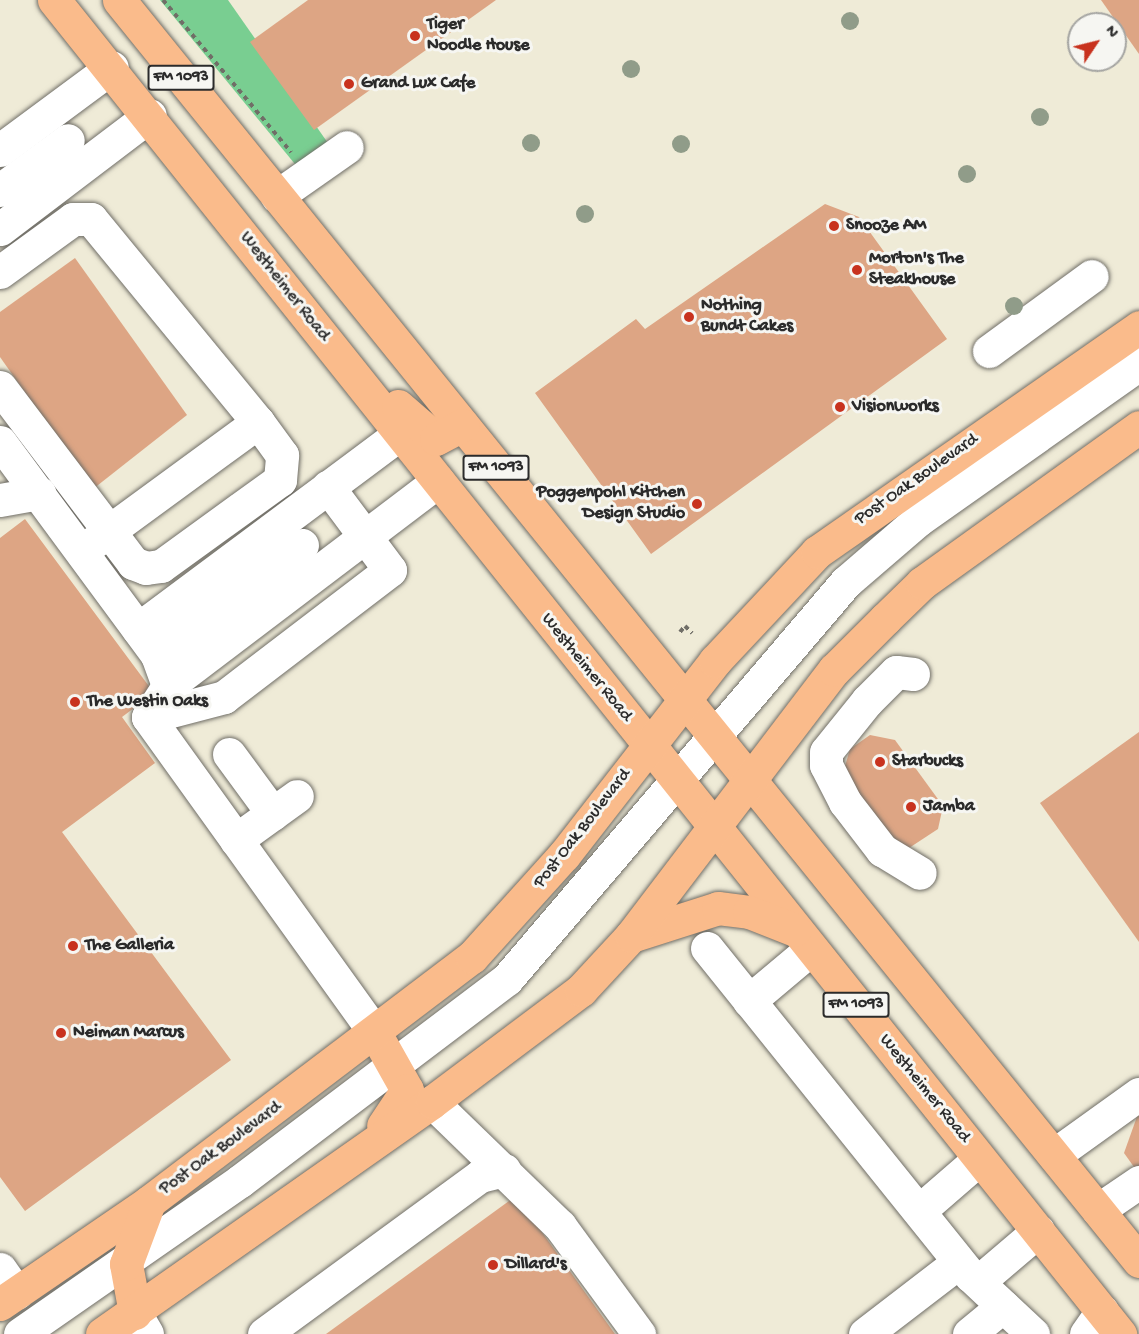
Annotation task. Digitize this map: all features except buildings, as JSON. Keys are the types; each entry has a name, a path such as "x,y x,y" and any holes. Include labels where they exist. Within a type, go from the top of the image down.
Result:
{"main road":[{"name":"Westheimer Road","path":"54,0 150,115 400,434 1038,1231 1104,1328"},
{"name":"FM 1093","path":"119,0 1139,1262"},
{"path":"112,68 139,75 160,99 244,156"},
{"name":"Post Oak Boulevard","path":"6,1288 149,1202 447,978 504,925 684,700 817,552 1139,327"},
{"path":"332,347 436,439 462,425"},
{"path":"102,1334 134,1299 432,1102 581,990 631,936 834,670 922,583 1139,427"},
{"path":"631,936 718,908 749,912 804,940"},
{"path":"375,1033 402,1073 407,1090 377,1138"},
{"path":"134,1299 149,1202"}],"lane":[{"path":"0,229 68,140 112,68"},
{"path":"0,150 68,140 150,115"},
{"path":"0,190 68,140"},
{"path":"276,196 347,147"},
{"path":"0,272 73,219 91,219 258,422 282,455 280,480 161,566 133,563 0,387"},
{"path":"989,351 1092,276"},
{"path":"720,743 802,627 883,548 1139,364"},
{"path":"53,1334 134,1299 402,1073 532,979 720,743 822,632 883,570 1139,387"},
{"path":"82,551 258,422"},
{"path":"138,629 400,434"},
{"path":"0,442 157,655 168,686"},
{"path":"148,717 168,686 438,481"},
{"path":"148,717 224,697 390,570 328,487"},
{"path":"0,500 39,493"},
{"path":"157,655 302,545"},
{"path":"913,674 896,672 867,701 826,752 826,765 845,802 882,850 920,873"},
{"path":"148,717 375,1033"},
{"path":"229,754 285,805 236,840"},
{"path":"749,1001 804,940"},
{"path":"707,948 969,1272 1033,1334"},
{"path":"1054,1155 1139,1094"},
{"path":"432,1102 560,1226 639,1334"},
{"path":"919,1211 980,1159"},
{"path":"264,1334 480,1176 504,1170"},
{"path":"1098,1210 1139,1182"},
{"path":"865,1334 1038,1231"},
{"path":"20,1334 134,1299"},
{"path":"969,1334 1003,1306"}],"path":[{"path":"163,0 309,173"},
{"path":"680,632 685,626 692,633"}],"green space":[{"path":"160,0 228,0 330,146 299,169"}],"place":[{"name":"Tiger Noodle House","path":"415,36"},
{"name":"Grand Lux Cafe","path":"349,84"},
{"name":"Snooze AM","path":"834,226"},
{"name":"Morton's The Steakhouse","path":"857,270"},
{"name":"Nothing Bundt Cakes","path":"689,317"},
{"name":"Visionworks","path":"840,407"},
{"name":"Poggenpohl Kitchen Design Studio","path":"697,504"},
{"name":"The Westin Oaks","path":"75,702"},
{"name":"Starbucks","path":"880,762"},
{"name":"Jamba","path":"911,807"},
{"name":"The Galleria","path":"73,946"},
{"name":"Neiman Marcus","path":"61,1033"},
{"name":"Dillard's","path":"493,1265"}]}
